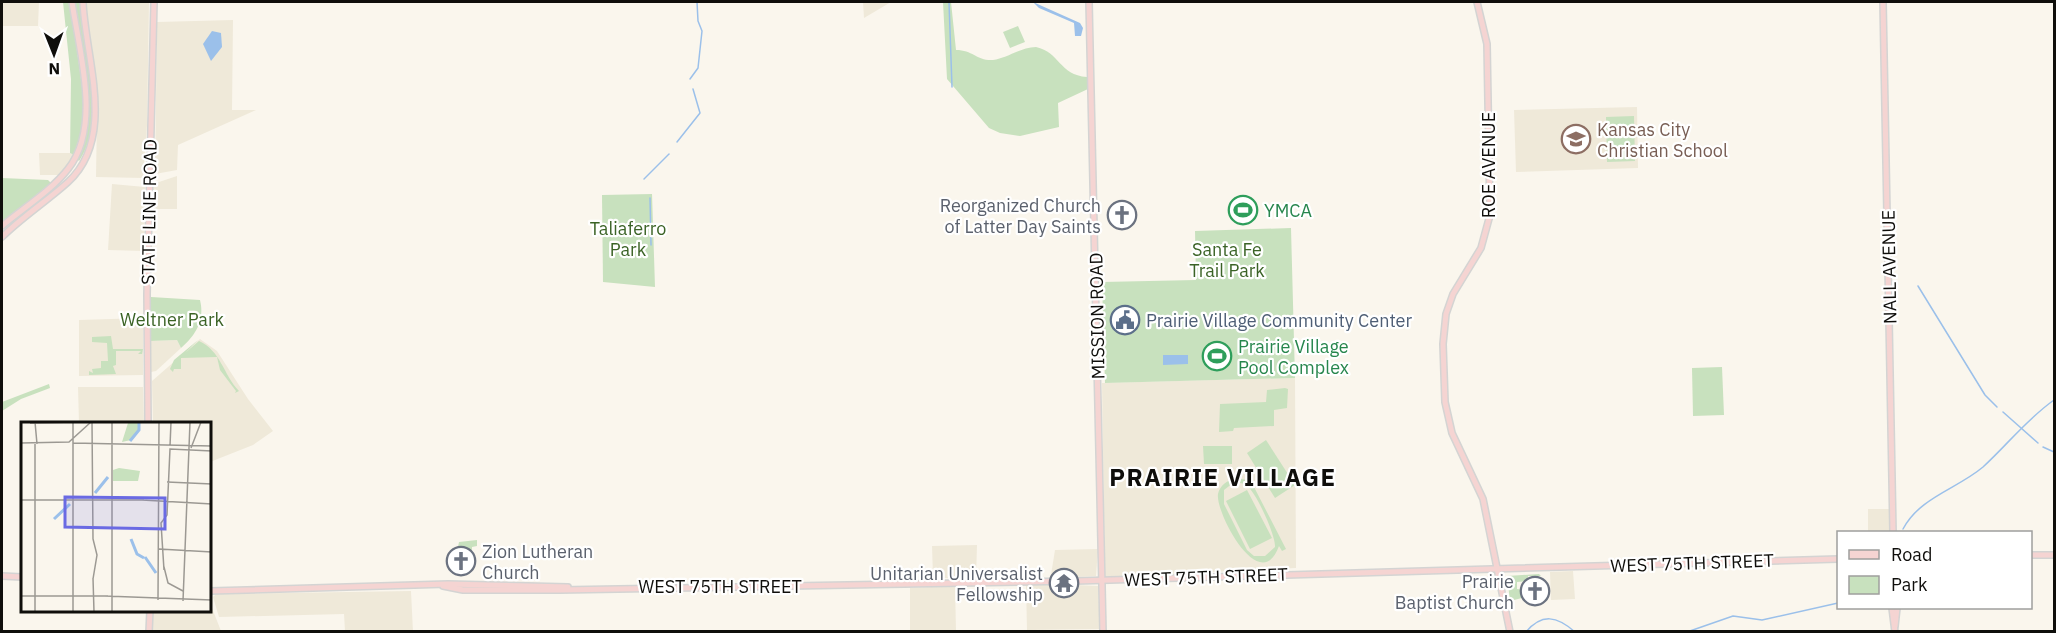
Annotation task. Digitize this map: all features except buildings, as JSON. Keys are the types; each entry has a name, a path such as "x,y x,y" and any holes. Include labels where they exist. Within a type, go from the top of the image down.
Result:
{"main road":[{"path":"2,226 59,179 74,161 83,140 87,110 72,2"},
{"path":"2,237 70,180 92,140 94,103 83,2"},
{"name":"STATE LINE ROAD","path":"148,422 147,294 154,2"},
{"name":"MISSION ROAD","path":"1089,2 1103,632"},
{"name":"ROE AVENUE","path":"1477,2 1487,44 1490,215 1481,248 1458,284 1446,314 1443,331 1444,387 1449,425 1483,499 1510,632"},
{"name":"NALL AVENUE","path":"1883,2 1893,531"},
{"path":"2032,555 2055,555"},
{"name":"WEST 75TH STREET","path":"212,591 527,584 574,588 1102,580 1837,560"},
{"path":"2,576 21,577"},
{"path":"1892,609 1895,629"},
{"path":"1895,629 1897,609"},
{"path":"149,632 150,612"}],"shaded area":[{"path":"2,2 39,2 38,26 2,26"},
{"path":"85,2 149,2 147,125 143,178 96,177 97,115"},
{"path":"863,2 891,2 864,18"},
{"path":"233,20 232,110 256,110 178,145 177,170 155,174 157,22"},
{"name":"Kansas City Christian School","path":"1637,107 1638,168 1516,172 1514,110"},
{"path":"39,153 74,155 60,175 40,175"},
{"path":"177,176 177,209 152,209 153,184"},
{"path":"112,184 145,187 144,251 108,250"},
{"path":"143,318 143,375 79,376 79,320"},
{"path":"200,339 217,351 248,399 273,431 253,445 212,461 212,422 153,422 152,381"},
{"path":"177,340 181,348 156,371 151,372 150,341"},
{"path":"1295,378 1296,568 1105,577 1102,383"},
{"path":"78,387 143,387 144,422 79,422"},
{"path":"1868,509 1889,509 1889,531 1868,531"},
{"path":"977,545 976,578 933,578 932,546"},
{"path":"1098,549 1096,576 1055,578 1051,575 1055,550"},
{"path":"1573,571 1575,599 1551,600 1550,572"},
{"path":"1026,585 1098,586 1100,629 1027,630"},
{"path":"955,586 956,631 910,631 910,588"},
{"path":"411,591 413,632 345,631 344,614 219,617 213,597 216,594"},
{"path":"212,608 221,631 152,632 153,612 212,612"}],"green space":[{"path":"63,2 70,2 85,107 82,133 74,155 70,153 71,79"},
{"path":"74,2 81,2 93,106 87,146 79,161 77,159 87,121 88,101"},
{"path":"943,2 951,2 956,50 993,60 1036,47 1050,54 1071,72 1087,77 1088,89 1058,103 1059,127 1020,136 1000,133 989,128 947,79"},
{"path":"1018,26 1025,42 1010,48 1003,32"},
{"path":"1634,116 1635,161 1607,162 1606,117"},
{"path":"2,178 48,180 51,183 2,223"},
{"name":"Taliaferro Park","path":"652,194 655,287 603,282 602,195"},
{"name":"Santa Fe Trail Park","path":"1291,228 1295,378 1105,383 1102,282 1196,280 1195,231"},
{"name":"Weltner Park","path":"151,297 200,300 201,314 198,327 181,348 177,340 150,341"},
{"path":"111,336 113,349 143,349 142,354 138,354 141,351 116,351 116,365 113,366 116,374 89,375 89,371 93,373 92,369 101,368 101,361 108,361 107,343 92,342 92,337"},
{"path":"198,340 185,353 199,341 217,357 181,358 181,369 174,369 173,372 170,369 174,360"},
{"path":"217,357 239,391 235,393 236,391 220,370"},
{"path":"1722,367 1724,415 1693,416 1692,368"},
{"path":"49,384 50,388 21,399 2,411 2,402"},
{"path":"1288,389 1287,408 1274,410 1274,426 1234,428 1233,431 1219,432 1220,404 1266,402 1267,390"},
{"path":"1266,440 1295,485 1275,498 1247,453"},
{"path":"1203,446 1232,446 1232,464 1204,464"},
{"path":"1235,478 1247,480 1254,487 1286,549 1282,551 1279,546 1271,559 1261,562 1251,557 1240,546 1224,517 1218,494 1222,486","holes":["1233,483 1244,484 1251,490 1269,524 1275,547 1265,556 1254,556 1247,550 1224,504 1224,490"]},
{"path":"1247,490 1272,538 1250,549 1226,501"},
{"path":"477,540 477,546 472,547 472,556 456,557 459,542"},
{"path":"1539,574 1541,576 1528,576 1528,581 1517,582 1517,589 1526,590 1526,597 1510,601 1507,576"}],"water":[{"path":"1033,2 1080,23 1083,28 1081,36 1075,36 1074,23 1039,8"},
{"path":"212,31 221,33 222,47 211,61 203,44"},
{"path":"1163,355 1188,355 1188,364 1163,365"}],"waterway":[{"path":"690,79 698,68 702,31 698,21 697,2"},
{"path":"949,2 952,87"},
{"path":"677,142 700,113 693,89"},
{"path":"644,179 669,154"},
{"path":"650,198 651,245"},
{"path":"1918,286 1985,395 1997,407"},
{"path":"1903,529 1910,518 1929,501 1983,467 2026,423 2054,400"},
{"path":"2003,412 2038,443"},
{"path":"2043,447 2054,452"},
{"path":"1687,632 1733,616 1762,620 1837,603"},
{"path":"1526,632 1544,619 1556,620 1575,632"}],"place":[{"name":"Kansas City Christian School","path":"1576,139"},
{"name":"YMCA","path":"1243,210"},
{"name":"Reorganized Church of Latter Day Saints","path":"1122,215"},
{"name":"Prairie Village Community Center","path":"1125,320"},
{"name":"Prairie Village Pool Complex","path":"1217,356"},
{"name":"Zion Lutheran Church","path":"461,561"},
{"name":"Unitarian Universalist Fellowship","path":"1064,583"},
{"name":"Prairie Baptist Church","path":"1535,591"}],"district":[{"name":"PRAIRIE VILLAGE","path":"1223,477"}]}
